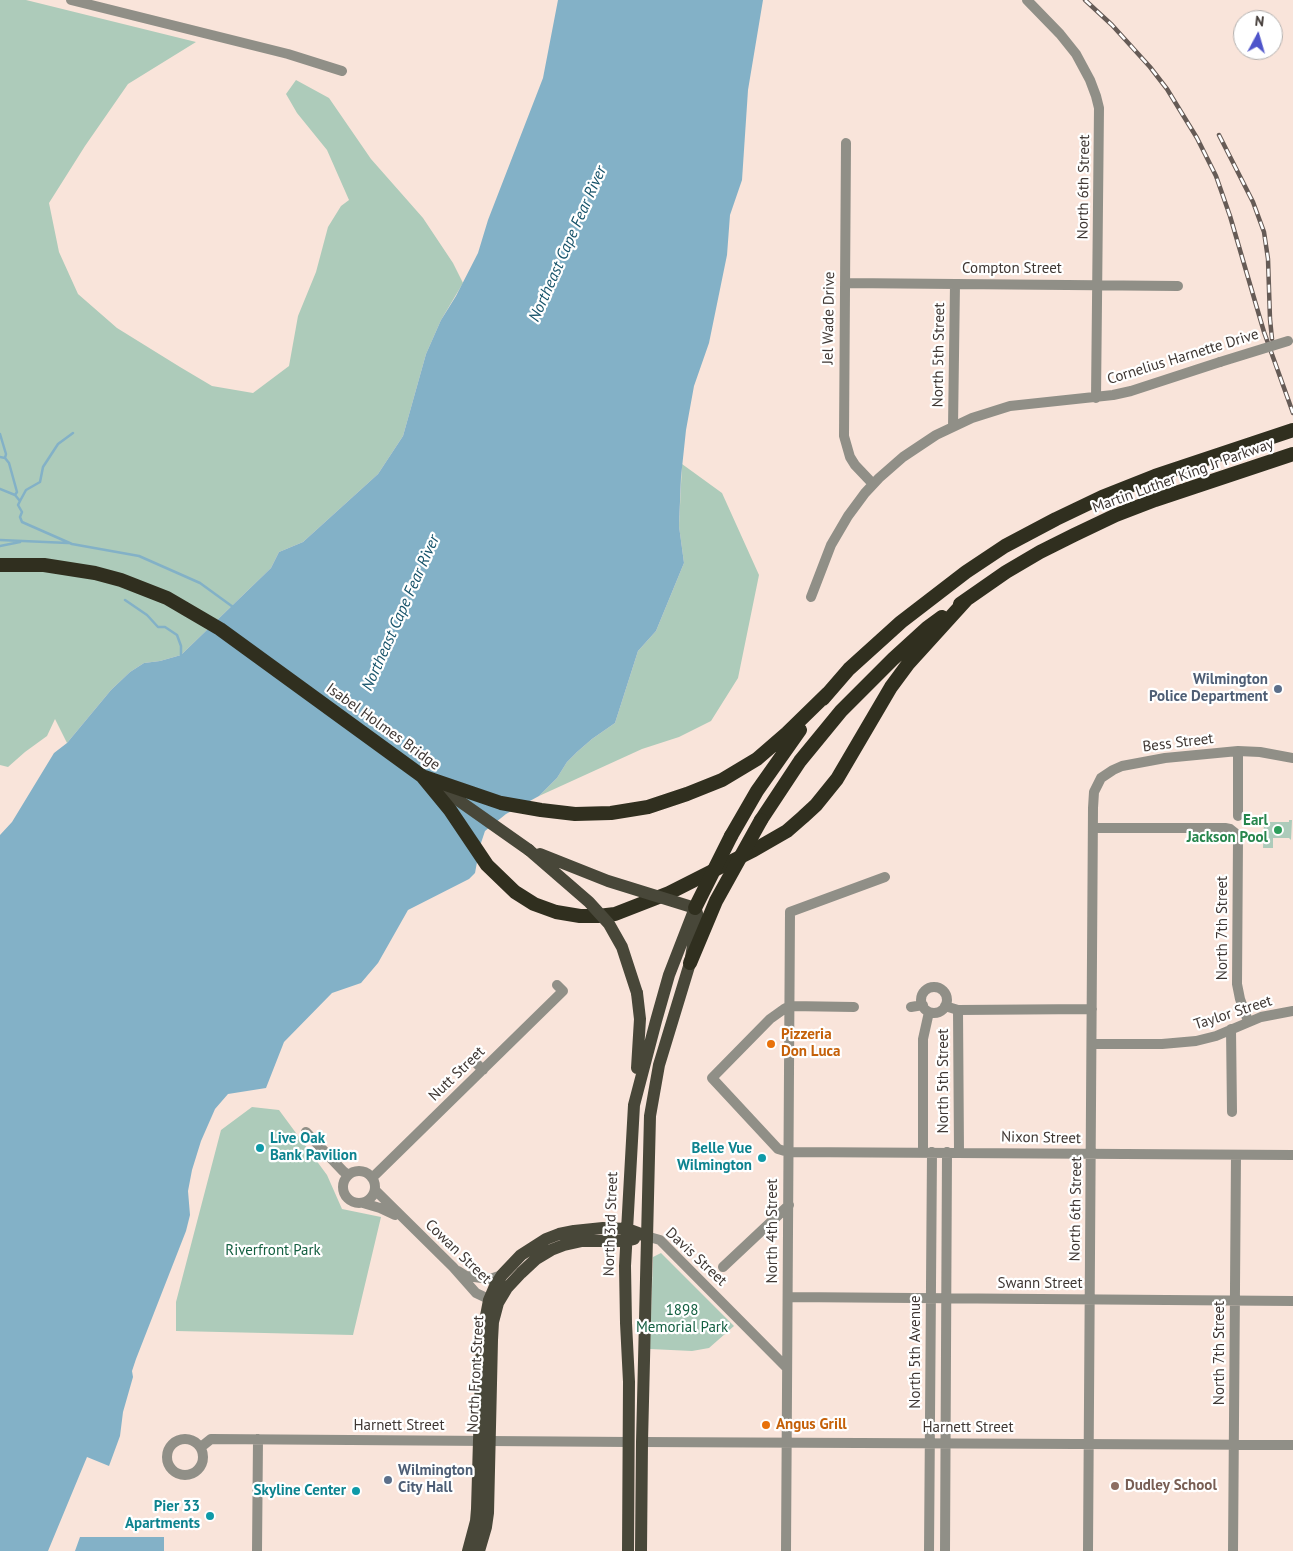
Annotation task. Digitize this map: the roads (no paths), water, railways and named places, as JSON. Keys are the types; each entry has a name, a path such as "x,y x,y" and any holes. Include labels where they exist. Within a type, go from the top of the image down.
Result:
{"highway":[{"name":"Martin Luther King Jr Parkway","path":"695,908 731,836 757,791 828,693 849,669 900,622 966,572 1005,546 1102,496 1293,430"},
{"name":"Martin Luther King Jr Parkway","path":"690,963 716,901 761,820 800,761 841,711 927,628 1006,572 1074,534 1147,503 1293,454"},
{"name":"Isabel Holmes Bridge","path":"0,565 44,565 95,573 121,580 168,598 220,629 422,776"},
{"path":"422,776 450,810 487,865 515,892 534,904 556,912 580,916 615,914 669,893 754,850 787,831 803,818 837,779 891,687 908,664 967,599"},
{"path":"422,776 506,804 541,810 575,814 611,813 648,806 687,794 722,780 757,759 828,693"}],"main road":[{"name":"Isabel Holmes Bridge","path":"422,776 529,850 608,880 695,908"},
{"path":"529,850 589,902 609,924 622,947 637,993 640,1019 634,1105"},
{"path":"690,963 698,918 695,908"},
{"name":"North 3rd Street","path":"642,1551 636,1442 629,1382 626,1323 626,1235 634,1105 669,974 695,908"},
{"name":"North 3rd Street","path":"628,1551 636,1442 650,1116 659,1065 690,963"},
{"name":"North Front Street","path":"479,1551 488,1513 484,1441 482,1337 502,1275 521,1255 552,1237 574,1231 604,1228 626,1235"},
{"name":"North Front Street","path":"494,1302 536,1258 551,1250 582,1241 626,1235 646,1236"},
{"name":"North Front Street","path":"468,1551 476,1521 484,1441"}],"street":[{"path":"71,0 288,54 342,72"},
{"name":"North 6th Street","path":"1027,0 1054,27 1071,48 1085,71 1099,108 1096,398"},
{"name":"Jel Wade Drive","path":"846,143 844,436 850,457 855,466 873,484"},
{"name":"Compton Street","path":"845,283 1178,286"},
{"name":"North 5th Street","path":"952,426 955,284"},
{"name":"Cornelius Harnette Drive","path":"811,597 836,536 848,516 873,484 903,457 952,426 1010,406 1096,398 1131,391 1290,340"},
{"path":"1238,751 1238,816"},
{"name":"Bess Street","path":"1092,808 1094,792 1098,782 1107,773 1122,766 1165,758 1238,751 1260,752 1293,758"},
{"name":"North 6th Street","path":"1088,1551 1092,808"},
{"name":"North 7th Street","path":"1093,828 1225,828 1235,833 1238,839 1237,984 1248,1021"},
{"name":"North 4th Street","path":"786,1551 790,912 885,877"},
{"name":"Nutt Street","path":"372,1178 482,1070 560,988"},
{"path":"911,1007 926,1008 938,1012 945,1006 947,1000 945,994 935,988 929,989 924,993 922,999 926,1008"},
{"path":"788,1152 778,1150 712,1078 770,1019 790,1006 854,1007"},
{"path":"945,1006 958,1010 1092,1009"},
{"name":"North 5th Street","path":"926,1008 923,1039 927,1152"},
{"name":"North 5th Street","path":"958,1010 959,1152"},
{"name":"Taylor Street","path":"1092,1044 1177,1043 1204,1039 1248,1021 1268,1015 1293,1011"},
{"path":"1231,1029 1232,1112"},
{"path":"473,1060 482,1070"},
{"path":"306,1132 348,1175"},
{"name":"Nixon Street","path":"788,1152 1293,1156"},
{"name":"North 5th Avenue","path":"927,1152 931,1298 929,1551"},
{"name":"North 5th Avenue","path":"945,1551 947,1152"},
{"name":"North 7th Street","path":"1233,1551 1236,1155"},
{"path":"359,1171 372,1178 375,1190 372,1196 363,1203 357,1204 347,1199 342,1190 348,1175 359,1171"},
{"name":"Cowan Street","path":"375,1190 476,1293 494,1302"},
{"name":"Cowan Street","path":"363,1203 401,1217"},
{"path":"723,1267 788,1205"},
{"name":"Davis Street","path":"646,1236 660,1240 787,1368"},
{"path":"453,1268 466,1276 490,1279 502,1275"},
{"name":"Swann Street","path":"788,1298 1293,1301"},
{"name":"Harnett Street","path":"201,1448 211,1439 1293,1445"},
{"path":"257,1551 258,1440"}],"water":[{"name":"Northeast Cape Fear River","path":"558,0 763,0 748,90 742,180 730,215 727,255 709,343 694,386 686,430 681,477 679,526 684,563 656,631 638,651 615,723 577,752 567,762 557,778 539,796 506,814 485,831 475,873 469,879 408,910 378,963 361,983 332,993 284,1042 266,1088 228,1094 215,1109 201,1141 192,1170 188,1191 190,1215 186,1231 132,1371 133,1377 123,1412 120,1436 109,1466 87,1457 48,1551 0,1551 0,835 12,822 54,753 67,743 111,690 130,672 144,663 181,655 271,568 279,552 303,542 378,474 403,436 426,354 441,320 456,296 478,253 488,220 543,78"},
{"path":"80,1537 164,1537 164,1551 75,1551"}],"waterway":[{"path":"73,433 58,444 43,467 40,482 26,490 18,505 22,512 20,517 22,522 72,544 139,556 200,583 233,607"},
{"path":"0,434 6,454 5,458 9,463 17,492 15,495"},
{"path":"0,457 5,458"},
{"path":"0,489 15,495 20,501"},
{"path":"0,540 68,543"},
{"path":"0,546 20,542"},
{"path":"125,600 147,615 158,627 165,627 177,635 181,646 181,655"}],"railway":[{"path":"1085,0 1112,25 1150,67 1167,89 1197,138 1216,176 1230,216 1264,332 1293,413"},
{"path":"1219,135 1253,202 1264,232 1268,259 1272,339"}],"place":[{"name":"Wilmington Police Department","path":"1278,689"},
{"name":"Earl Jackson Pool","path":"1278,830"},
{"name":"Pizzeria Don Luca","path":"771,1044"},
{"name":"Live Oak Bank Pavilion","path":"260,1148"},
{"name":"Belle Vue Wilmington","path":"762,1158"},
{"name":"Angus Grill","path":"766,1425"},
{"name":"Wilmington City Hall","path":"388,1480"},
{"name":"Dudley School","path":"1115,1486"},
{"name":"Skyline Center","path":"356,1491"},
{"name":"Pier 33 Apartments","path":"210,1516"}],"park label":[{"name":"Riverfront Park","path":"273,1251"},
{"name":"1898 Memorial Park","path":"682,1320"}]}
